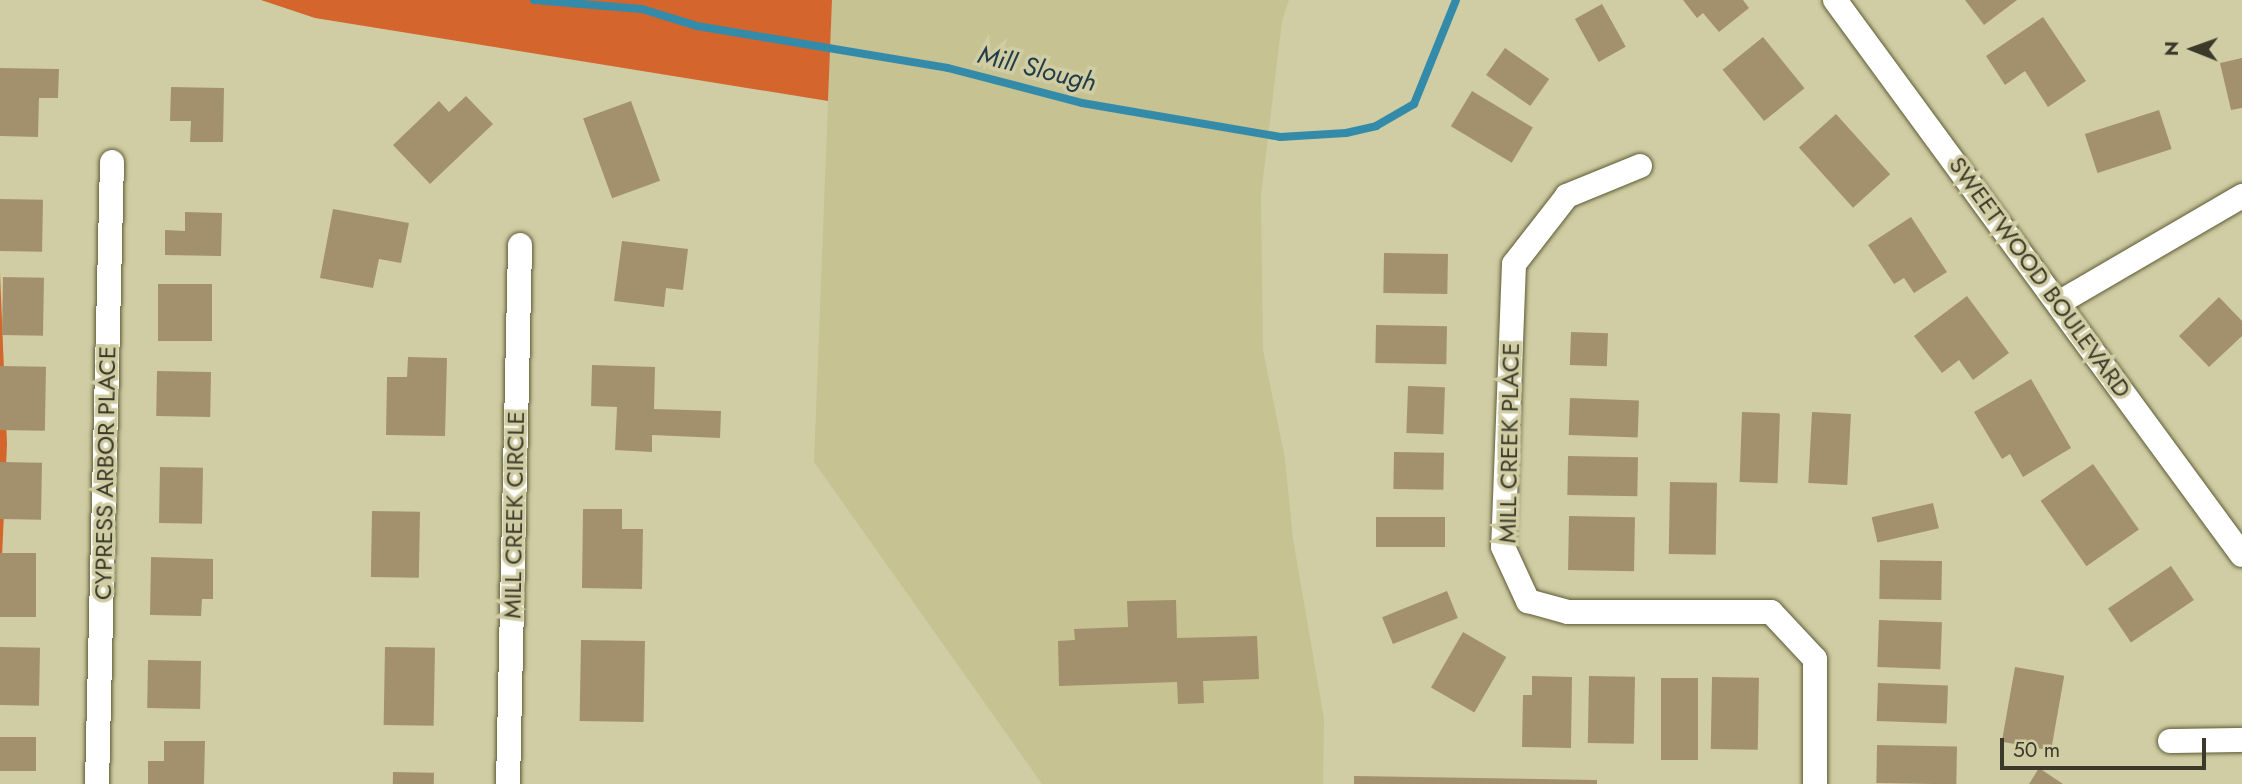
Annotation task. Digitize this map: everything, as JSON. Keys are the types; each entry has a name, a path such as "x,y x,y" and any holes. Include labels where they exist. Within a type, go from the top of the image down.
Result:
{"street":[{"name":"SWEETWOOD BOULEVARD","path":"1835,0 2060,302 2242,555"},
{"name":"CYPRESS ARBOR PLACE","path":"97,784 112,162"},
{"name":"MILL CREEK PLACE","path":"1640,166 1567,196 1514,264 1503,547 1528,601 1568,612 1771,612 1815,659 1815,784"},
{"path":"2060,302 2242,196"},
{"name":"MILL CREEK CIRCLE","path":"508,784 520,246"},
{"path":"2170,741 2242,740"}],"shaded area":[{"path":"261,0 832,0 828,101 315,18"},
{"path":"832,0 1289,0 1282,21 1261,195 1263,350 1285,459 1293,539 1324,719 1323,784 1042,784 814,462"},
{"path":"0,273 7,444 0,603"}],"building":[{"path":"1683,0 1743,0 1749,8 1719,32 1703,13 1697,18"},
{"path":"1965,0 2017,0 1984,25"},
{"path":"1602,4 1626,47 1599,62 1575,19"},
{"path":"2043,17 2086,81 2048,107 2025,71 2005,85 1986,56"},
{"path":"1763,37 1805,88 1764,121 1723,70"},
{"path":"1505,48 1549,79 1530,106 1486,75"},
{"path":"2242,58 2242,108 2231,110 2220,63"},
{"path":"0,68 59,69 58,98 39,98 38,137 0,136"},
{"path":"171,87 224,88 223,142 190,142 191,121 170,121"},
{"path":"1472,91 1533,128 1512,163 1451,126"},
{"path":"466,96 493,124 430,184 393,145 439,101 449,112"},
{"path":"631,101 660,181 612,198 583,118"},
{"path":"2159,110 2172,149 2097,173 2085,134"},
{"path":"1836,114 1890,174 1853,208 1799,147"},
{"path":"0,199 43,200 42,252 0,251"},
{"path":"333,209 409,223 401,263 379,259 373,288 320,278"},
{"path":"185,212 222,213 221,256 165,255 165,230 185,231"},
{"path":"1911,217 1947,272 1914,293 1904,278 1894,284 1868,245"},
{"path":"622,241 688,249 683,290 666,288 664,307 614,301"},
{"path":"1384,253 1448,254 1447,294 1383,293"},
{"path":"3,277 44,278 43,336 2,335"},
{"path":"158,284 212,284 212,341 158,341"},
{"path":"1967,296 2009,353 1973,380 1959,360 1942,373 1914,336"},
{"path":"2219,297 2242,321 2242,336 2209,367 2179,336"},
{"path":"1376,325 1447,326 1446,364 1375,363"},
{"path":"1571,332 1608,333 1607,366 1570,365"},
{"path":"408,357 447,358 445,436 386,435 387,377 407,377"},
{"path":"592,365 655,367 654,409 721,411 720,438 652,435 652,452 615,450 617,407 591,406"},
{"path":"0,366 46,367 45,431 0,430"},
{"path":"157,371 211,372 210,417 156,416"},
{"path":"2031,379 2071,448 2023,477 2010,454 2002,459 1974,412"},
{"path":"1408,386 1445,387 1443,434 1406,433"},
{"path":"1570,398 1639,400 1638,437 1569,435"},
{"path":"1742,412 1780,413 1778,483 1740,482"},
{"path":"1812,412 1851,414 1847,485 1808,483"},
{"path":"1394,452 1444,453 1443,490 1393,489"},
{"path":"1568,456 1638,457 1637,496 1567,495"},
{"path":"0,462 42,463 41,520 0,519"},
{"path":"2093,464 2139,530 2086,566 2041,501"},
{"path":"160,467 203,468 202,524 159,523"},
{"path":"1670,482 1717,483 1716,555 1669,554"},
{"path":"1933,503 1939,528 1877,543 1872,517"},
{"path":"583,509 622,509 622,529 643,529 642,589 582,588"},
{"path":"372,511 420,512 419,578 371,577"},
{"path":"1569,516 1635,517 1634,571 1568,570"},
{"path":"1376,517 1445,517 1445,547 1376,547"},
{"path":"0,553 36,553 36,617 0,617"},
{"path":"151,557 213,559 213,599 202,599 201,616 150,615"},
{"path":"1880,560 1942,561 1941,600 1879,599"},
{"path":"2171,566 2194,600 2131,642 2108,608"},
{"path":"1447,591 1458,618 1393,644 1382,617"},
{"path":"1176,600 1177,638 1257,636 1259,679 1203,681 1204,703 1178,704 1177,682 1059,686 1058,641 1075,640 1074,629 1128,627 1127,601"},
{"path":"1879,620 1942,622 1940,669 1877,667"},
{"path":"1463,632 1506,657 1474,712 1431,687"},
{"path":"581,640 645,641 644,722 580,721"},
{"path":"0,647 40,648 39,706 0,705"},
{"path":"385,647 435,648 434,726 384,725"},
{"path":"148,660 201,661 200,709 147,708"},
{"path":"2015,667 2064,676 2051,751 2002,742"},
{"path":"1532,676 1572,677 1571,748 1522,747 1523,695 1532,695"},
{"path":"1589,676 1635,677 1634,744 1588,743"},
{"path":"1712,677 1759,678 1758,750 1711,749"},
{"path":"1661,678 1698,678 1698,760 1661,760"},
{"path":"1878,683 1948,685 1947,723 1877,721"},
{"path":"0,737 36,737 36,771 0,771"},
{"path":"164,741 205,741 204,784 148,784 148,761 164,761"},
{"path":"1877,745 1957,746 1956,784 1876,783"},
{"path":"2039,768 2063,784 2029,784"},
{"path":"393,772 434,773 434,784 393,784"},
{"path":"1354,776 1597,780 1597,784 1354,784"}],"waterway":[{"name":"Mill Slough","path":"534,0 642,9 697,26 948,68 1082,103 1280,137 1346,133 1376,126 1414,104 1456,0"}]}
